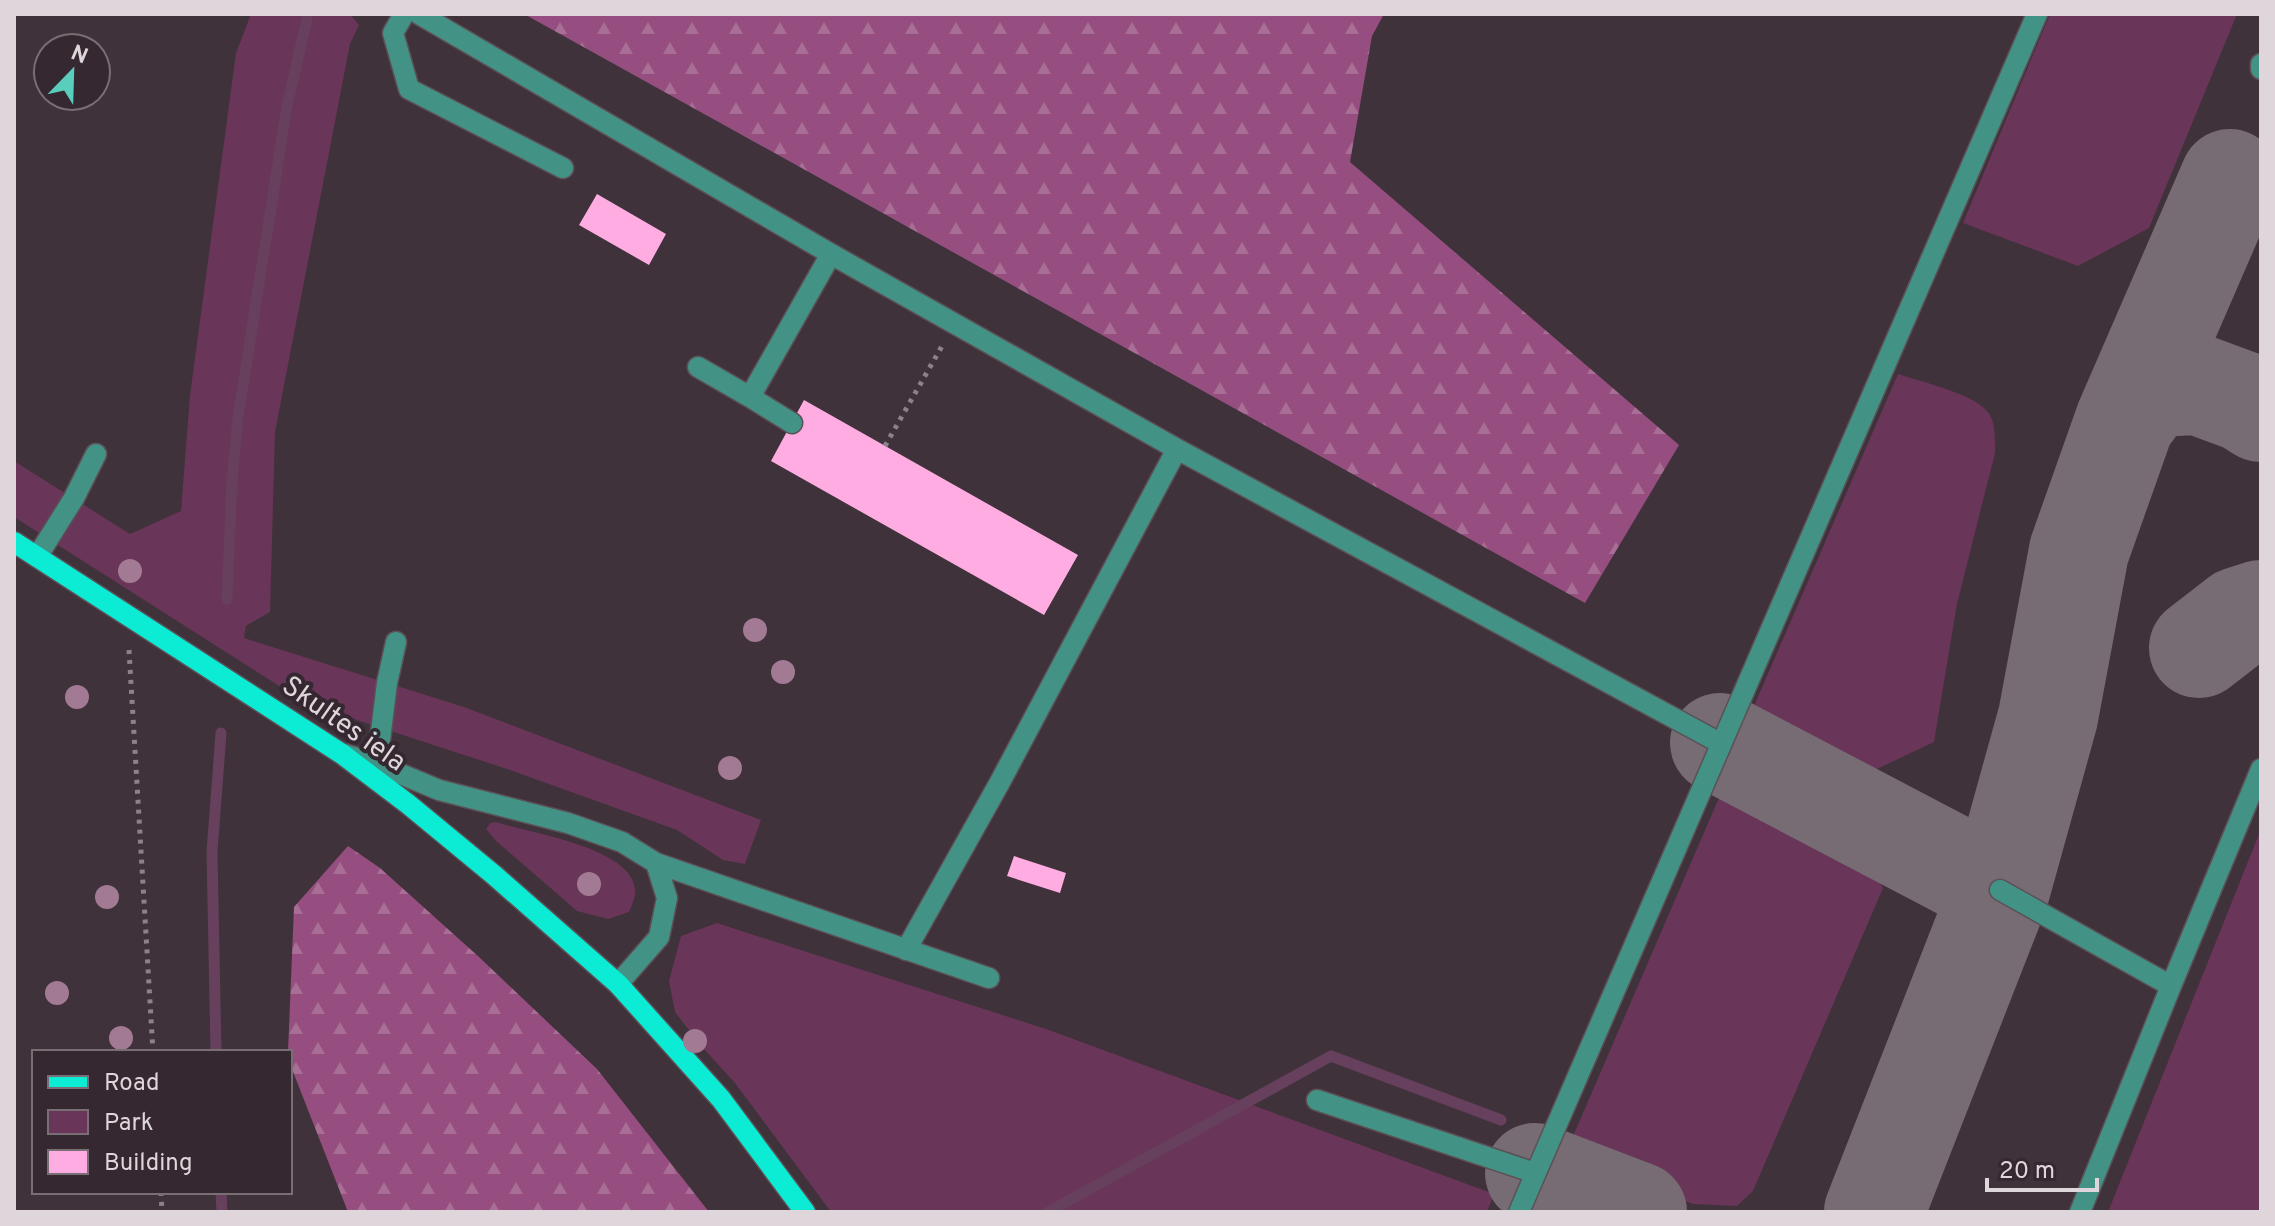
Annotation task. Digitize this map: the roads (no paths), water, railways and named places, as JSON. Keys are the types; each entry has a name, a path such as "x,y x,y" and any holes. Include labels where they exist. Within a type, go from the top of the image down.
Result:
{"main road":[{"name":"Skultes iela","path":"14,542 342,754 494,875 618,984 721,1099 805,1212"}],"lane":[{"path":"404,14 393,33 409,89 563,168"},
{"path":"419,14 831,254 1177,449 1720,743"},
{"path":"1519,1212 2037,14"},
{"path":"750,397 831,254"},
{"path":"698,367 792,423"},
{"path":"906,950 1000,782 1177,449"},
{"path":"37,557 74,498 96,454"},
{"path":"377,764 387,683 396,642"},
{"path":"342,754 377,764 439,790 595,832 622,842 656,863 989,978"},
{"path":"2080,1212 2261,769"},
{"path":"618,984 659,937 667,898 656,863"},
{"path":"2000,890 2171,986"},
{"path":"1317,1100 1535,1173"}],"waterway":[{"path":"227,599 238,417 287,106 308,14"},
{"path":"216,1050 212,852 221,733"},
{"path":"1048,1212 1331,1056 1501,1120"},
{"path":"221,1194 222,1212"}]}
